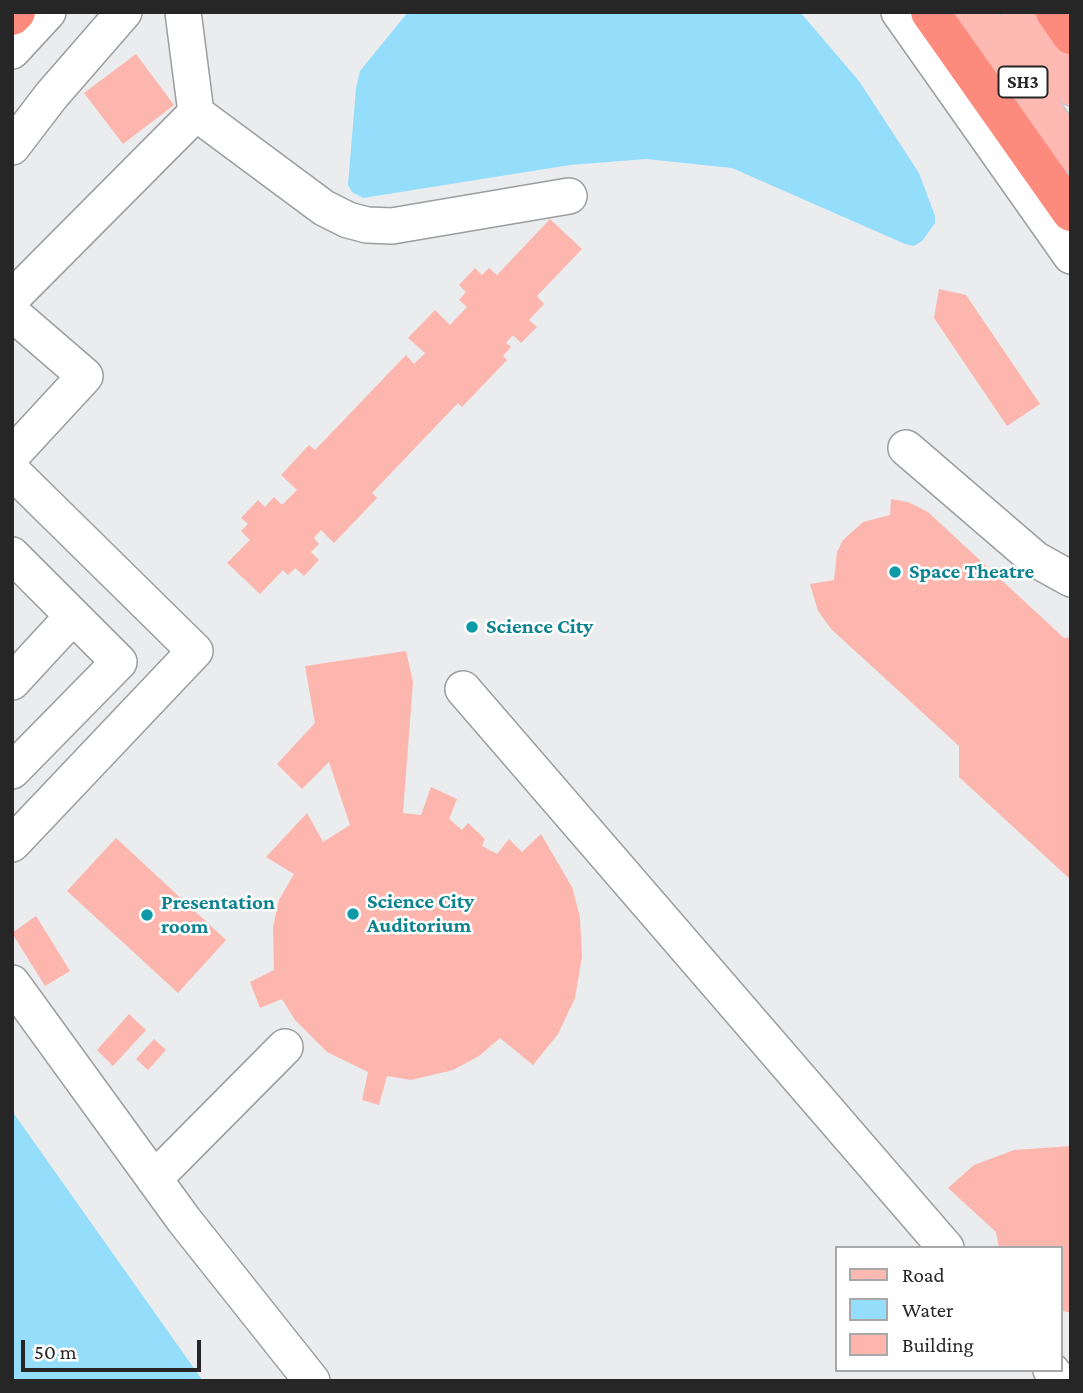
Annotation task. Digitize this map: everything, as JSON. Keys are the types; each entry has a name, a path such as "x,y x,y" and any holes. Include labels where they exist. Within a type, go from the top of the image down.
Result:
{"highway":[{"path":"930,12 1071,212"},
{"path":"1055,12 1071,35"}],"main road":[{"name":"SH3","path":"975,12 1071,152"},
{"name":"SH3","path":"1020,12 1071,86"}],"lane":[{"path":"12,51 48,12"},
{"path":"12,147 51,96 124,12"},
{"path":"183,12 196,113 324,208 367,225 392,226 569,196"},
{"path":"899,12 1071,256"},
{"path":"939,12 997,43"},
{"path":"12,298 196,113"},
{"path":"12,313 85,376 12,455"},
{"path":"906,448 1035,559 1071,579"},
{"path":"12,471 195,651 12,844"},
{"path":"12,771 119,662 73,616 17,569"},
{"path":"12,682 73,616"},
{"path":"463,689 944,1246"},
{"path":"12,983 154,1179 312,1381"},
{"path":"154,1179 285,1048"}],"water":[{"path":"408,12 800,12 859,81 919,173 935,216 935,223 922,241 914,246 732,168 646,159 570,165 363,198 352,192 348,185 356,88 360,71"},
{"path":"12,1111 203,1381 12,1381"}],"building":[{"path":"136,54 174,105 123,144 84,93"},
{"path":"550,219 582,249 537,296 544,304 529,320 537,327 521,343 513,335 506,343 511,347 503,356 507,360 462,407 458,403 372,493 377,498 334,543 321,530 314,538 319,544 311,552 319,560 304,576 295,568 288,575 283,570 260,594 227,563 250,540 241,531 248,524 241,518 258,500 265,507 274,497 282,505 297,490 281,475 309,445 315,450 406,355 414,364 425,353 408,338 435,310 450,325 467,307 459,300 466,292 459,285 475,268 482,275 489,268 497,275"},
{"path":"939,289 966,295 1040,404 1007,426 934,318"},
{"path":"891,499 908,502 928,512 1064,638 1071,637 1071,880 959,777 959,746 831,629 818,611 810,584 834,580 837,552 843,540 863,522 890,515"},
{"path":"406,651 413,682 403,813 421,815 431,787 457,799 449,819 462,830 468,823 485,839 482,846 497,854 509,839 522,852 541,834 572,887 580,917 582,957 575,998 558,1034 533,1065 500,1038 479,1056 453,1070 411,1080 387,1076 379,1105 362,1100 368,1072 327,1052 295,1020 282,999 260,1008 250,982 274,970 273,927 279,900 294,874 266,857 307,813 323,842 350,825 329,762 302,789 277,764 315,723 305,666"},
{"name":"Presentation room","path":"116,838 226,940 178,993 67,891"},
{"path":"36,916 70,971 45,986 12,933"},
{"path":"129,1014 146,1030 113,1066 97,1050"},
{"path":"154,1039 166,1050 148,1070 136,1059"},
{"path":"1071,1146 1071,1312 1062,1311 1062,1246 999,1246 996,1232 948,1188 974,1165 1014,1150"}],"place":[{"name":"Space Theatre","path":"895,572"},
{"name":"Science City","path":"472,627"},
{"name":"Science City Auditorium","path":"353,914"},
{"name":"Presentation room","path":"147,915"}]}
